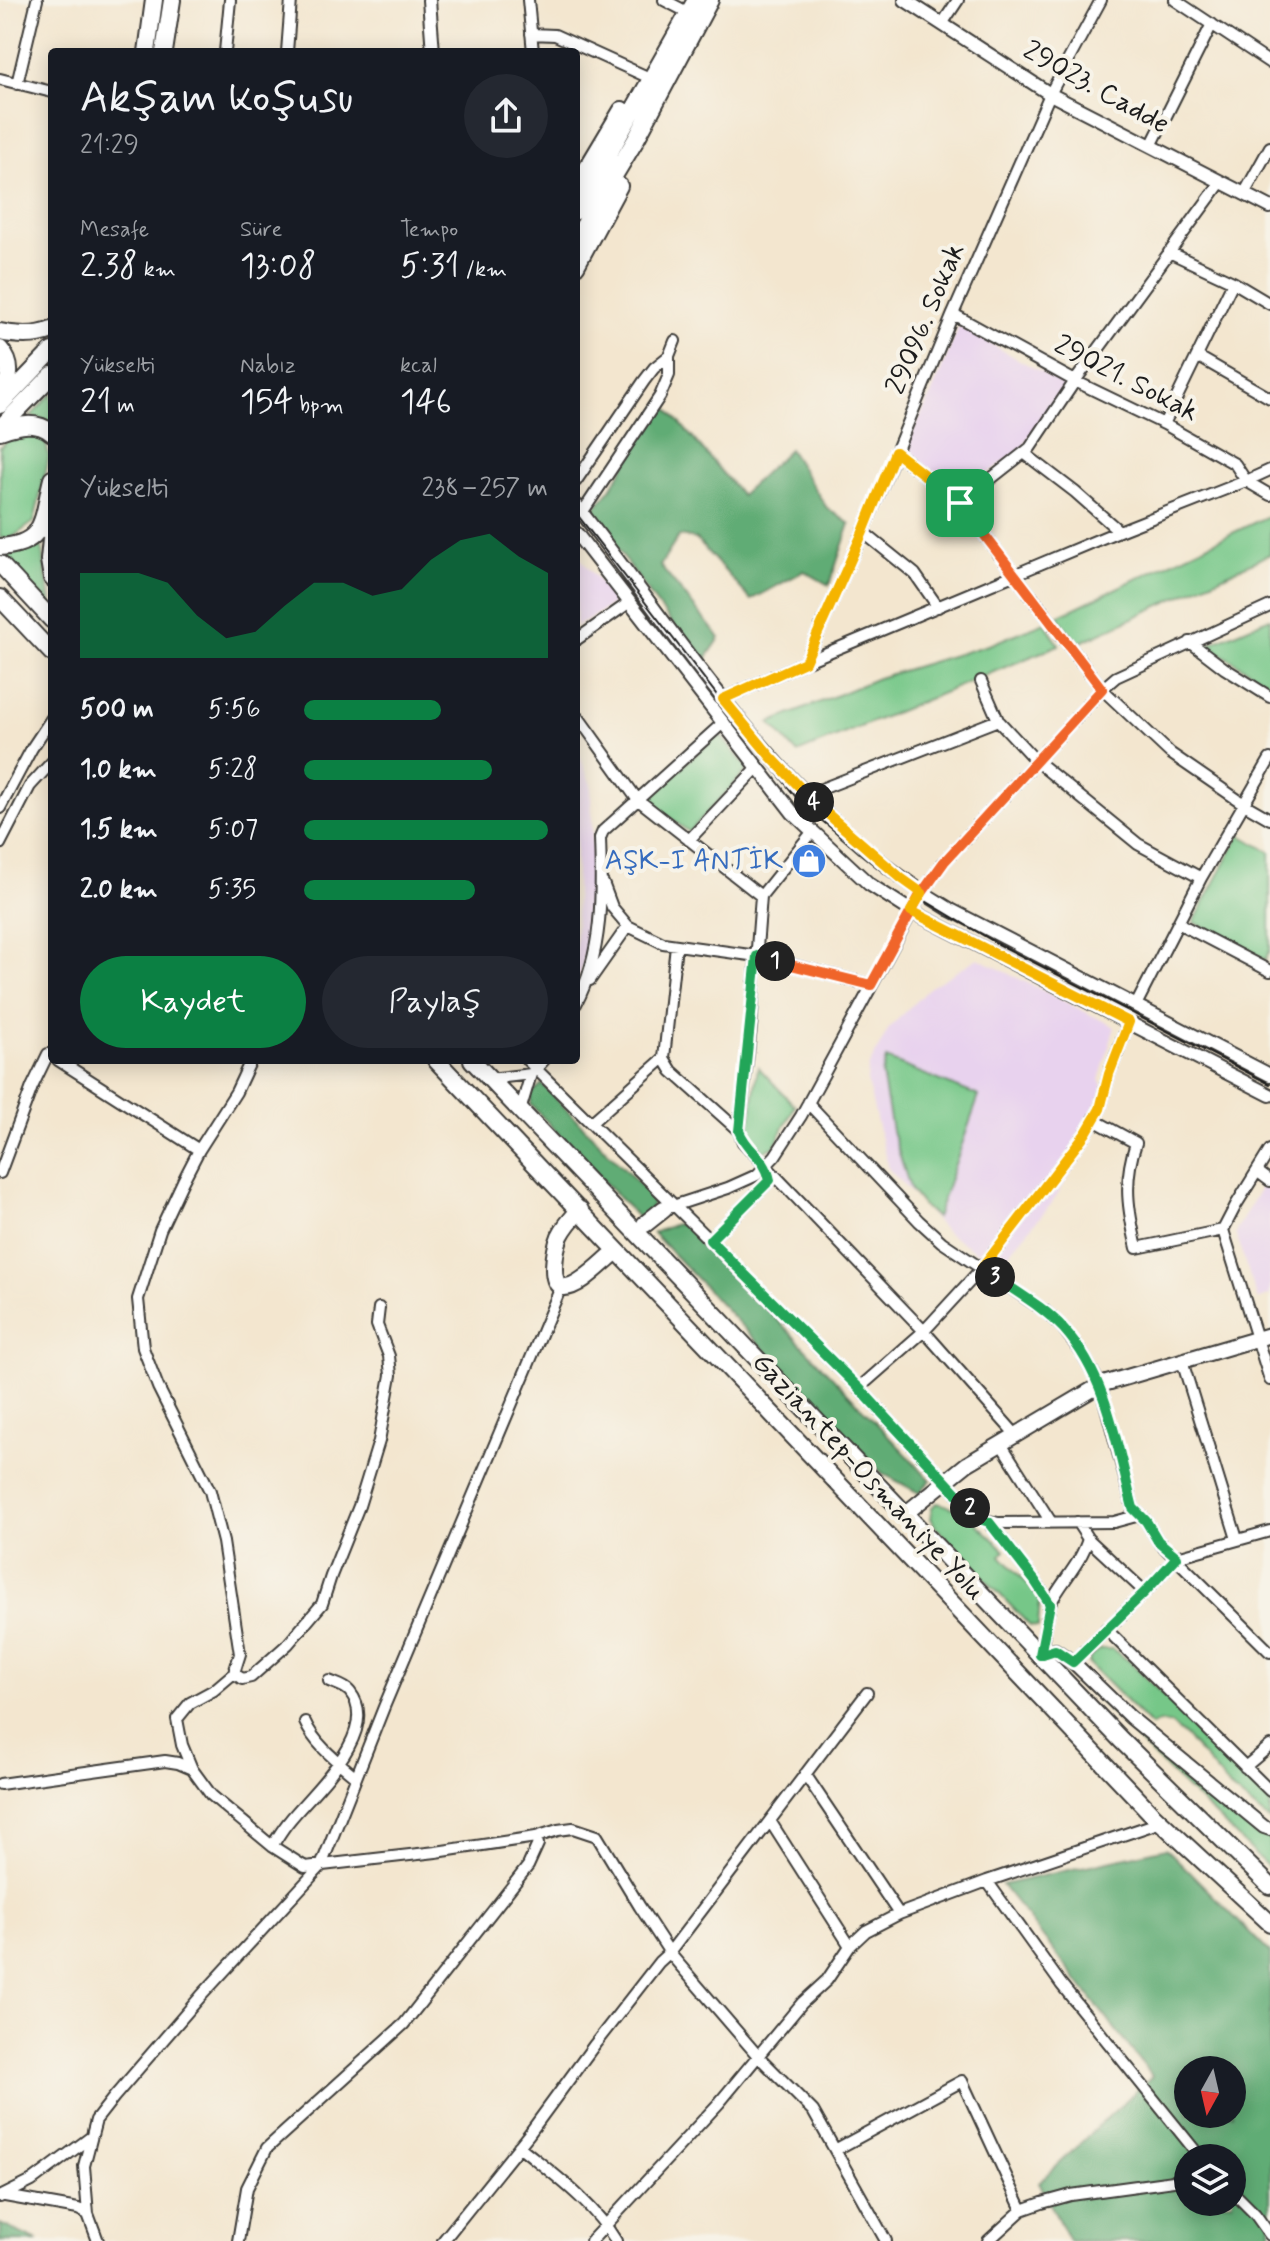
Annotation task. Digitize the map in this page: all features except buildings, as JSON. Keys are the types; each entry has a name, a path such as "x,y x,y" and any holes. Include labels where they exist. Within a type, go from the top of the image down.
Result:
{"main road":[{"path":"148,48 154,0"},
{"path":"165,48 172,0"},
{"path":"580,232 635,141 710,0"},
{"path":"580,204 692,6"},
{"path":"580,177 635,89 652,79"},
{"path":"580,258 628,168 635,141"},
{"path":"0,332 31,336 48,331"},
{"path":"0,349 9,363 10,375 0,402"},
{"path":"0,402 48,355"},
{"path":"0,429 48,379"},
{"path":"0,429 30,424 48,430"},
{"path":"0,547 18,546 31,540 39,529 48,494"},
{"path":"0,564 48,616"},
{"path":"0,598 6,609 48,649"},
{"name":"Gaziantep-Osmaniye Yolu","path":"440,1064 1161,1822 1270,1923"},
{"name":"Gaziantep-Osmaniye Yolu","path":"476,1064 1154,1773 1270,1886"},
{"path":"645,1224 669,1207"},
{"path":"580,1210 571,1219 557,1244 555,1278 561,1287 577,1283 612,1255"},
{"path":"905,1514 967,1464 1100,1385 1264,1337"}],"street":[{"path":"17,84 37,0"},
{"path":"225,48 230,0"},
{"path":"287,48 291,0"},
{"path":"429,0 433,48"},
{"path":"528,0 533,48"},
{"path":"664,0 692,6"},
{"name":"29023. Cadde","path":"905,0 1050,94 1270,207"},
{"path":"942,24 958,0"},
{"name":"29096. Sokak","path":"805,662 1050,94 1101,0"},
{"path":"1175,0 1270,63"},
{"path":"1151,146 1212,24"},
{"path":"531,34 555,35 652,79"},
{"path":"0,79 48,91"},
{"path":"1244,194 1270,147"},
{"path":"960,503 1030,448 1075,381 1221,182"},
{"path":"1169,252 1269,301"},
{"path":"1164,424 1233,282"},
{"name":"29021. Sokak","path":"953,314 1235,464 1246,481 1270,495"},
{"path":"580,508 660,396 669,375 669,356 675,341"},
{"path":"580,475 644,381 669,356"},
{"path":"1197,356 1270,398"},
{"path":"895,452 960,503 1102,689 1170,753 1270,819"},
{"path":"1024,453 1119,531"},
{"path":"723,699 805,662 1270,470"},
{"path":"580,510 723,699 806,795 847,833 922,893 951,910 1270,1075"},
{"path":"863,532 915,574 938,607"},
{"path":"580,538 793,813 869,884 911,911 1270,1095"},
{"path":"580,637 630,602"},
{"path":"669,1207 757,1175 775,1156 808,1103 922,893 944,862 1102,689 1116,677 1270,606"},
{"path":"1190,642 1270,697"},
{"path":"981,681 998,720 1036,761 1138,844 1201,878"},
{"path":"580,720 637,799 761,896"},
{"path":"806,795 998,720"},
{"path":"580,996 594,958 600,913 600,838 603,831 724,722"},
{"path":"0,808 48,724"},
{"path":"1136,1005 1201,878 1270,759"},
{"path":"0,844 30,786 48,766"},
{"path":"689,840 758,767"},
{"path":"813,831 761,896 739,1131 743,1142 924,1331 1016,1435"},
{"path":"601,877 612,907 628,926 663,943 757,956 871,985"},
{"path":"1178,923 1269,969"},
{"path":"584,988 628,926"},
{"path":"676,945 664,1058 672,1071 739,1131"},
{"path":"859,1388 924,1331 982,1268 1086,1133 1100,1109 1109,1074 1129,1022"},
{"path":"0,1173 32,1087 48,1054"},
{"path":"592,1122 664,1058"},
{"path":"64,1064 199,1150"},
{"path":"249,1064 236,1092 199,1150 160,1230 138,1299 143,1348 158,1387 210,1491 223,1542 240,1654 234,1673 214,1690 190,1703 177,1719 182,1745 192,1769 211,1795 272,1846 305,1867 436,1852 536,1837 573,1828 597,1836 670,1952 758,2056 813,2111 886,2241"},
{"path":"537,1068 592,1122 669,1207 710,1240 859,1388 980,1519 989,1522 1114,1522 1140,1515"},
{"path":"489,1079 537,1068"},
{"path":"520,1111 537,1068"},
{"path":"808,1103 942,1242 1045,1311 1063,1328 1100,1385 1133,1508 1158,1541 1270,1652"},
{"path":"1094,1120 1136,1143 1126,1184 1129,1216 1137,1248 1223,1230"},
{"path":"1270,1150 1223,1230 1264,1337 1270,1380"},
{"path":"710,1240 770,1180 766,1165"},
{"path":"1258,1172 1270,1181"},
{"path":"98,2241 88,2214 84,2166 96,2120 201,1996 321,1866 561,1287"},
{"path":"234,1673 242,1679 251,1677 288,1644 322,1604 359,1506 379,1441 391,1375 389,1356 377,1325 379,1308"},
{"path":"1182,1361 1237,1539"},
{"path":"1001,1444 1051,1522"},
{"path":"989,1522 1050,1604"},
{"path":"1077,1522 1088,1539 1145,1592"},
{"path":"1073,1662 1177,1557 1270,1531"},
{"path":"1088,1539 1084,1553 1050,1604 1040,1655 1055,1650 1073,1662 1130,1717 1270,1829"},
{"path":"1106,1629 1270,1791"},
{"path":"272,1846 289,1820 339,1762 355,1734 359,1709 348,1689 329,1681"},
{"path":"443,2241 659,1962 670,1952 867,1693"},
{"path":"305,1722 310,1734 356,1777"},
{"path":"1245,1767 1270,1746"},
{"path":"0,1784 165,1761 192,1769"},
{"path":"805,1774 899,1914"},
{"path":"770,1821 850,1946"},
{"path":"591,2241 719,2103 802,2003 827,1980 850,1946 866,1931 899,1914 987,1881 1161,1822"},
{"path":"238,2241 247,2188 267,2148 404,2024 528,1866 538,1844 536,1837"},
{"path":"987,1881 1061,1984 1190,2144"},
{"path":"835,2150 962,2081 1022,2210"},
{"path":"2,2197 32,2181 92,2136"},
{"path":"519,2146 572,2190 607,2226 616,2241"},
{"path":"988,2241 1022,2210 1071,2195 1174,2181"},
{"path":"2,2197 78,2209 88,2214"},
{"path":"1246,2205 1270,2235"}],"shaded area":[{"path":"959,326 1066,386 1023,448 959,494 903,452 932,393"},
{"path":"580,558 616,602 580,624"},
{"path":"580,756 591,785 594,915 581,972"},
{"path":"978,958 1115,1027 1099,1080 1106,1092 1087,1147 1052,1203 998,1266 946,1232 888,1168 867,1081 868,1068 889,1028 929,988"},
{"path":"1263,1184 1270,1189 1270,1295 1258,1300 1236,1236"}],"green space":[{"path":"48,397 48,422 31,416"},
{"path":"663,403 741,495 789,449 827,508 850,524 829,585 804,571 751,600 696,539 679,536 660,566 720,638 703,663 591,512 610,490"},
{"path":"30,430 45,440 48,461 34,522 10,539 0,538 0,447 15,432"},
{"path":"1270,515 1270,554 1077,644 1058,616"},
{"path":"41,543 48,605 0,555 17,553"},
{"path":"1270,618 1270,684 1207,645"},
{"path":"1045,622 1059,645 797,753 770,723 878,678 991,644"},
{"path":"719,734 748,769 689,832 648,802 650,794"},
{"path":"1240,835 1270,852 1270,950 1265,960 1194,922"},
{"path":"886,1059 979,1096 936,1218 911,1191 892,1131 882,1074"},
{"path":"758,1067 795,1106 774,1147 763,1152 757,1150 748,1135"},
{"path":"542,1084 654,1199 640,1220 531,1105 531,1094"},
{"path":"675,1224 686,1226 707,1246 931,1480 919,1493 882,1473 653,1233"},
{"path":"937,1503 966,1515 1005,1550 1001,1556 1040,1598 1038,1627 1030,1626 935,1526 931,1518 932,1507"},
{"path":"1101,1649 1112,1649 1129,1661 1240,1772 1246,1773 1270,1796 1270,1821 1233,1791 1171,1724 1160,1722 1151,1726 1088,1663 1091,1656"},
{"path":"1069,1664 1147,1746 1270,1838 1270,1869 1136,1739 1066,1667"},
{"path":"1166,1848 1270,1953 1270,2241 1069,2241 1039,2182 1152,2076 1002,1885"},
{"path":"0,2224 38,2241 0,2241"}],"tram line":[{"path":"580,518 802,805 919,897 996,943 1270,1084"}],"place":[{"name":"AŞK-I ANTİK","path":"809,861"}],"route":[{"path":"960,503 895,452 805,662 723,699 806,795 836,824 901,878 922,893 919,897 911,911 1129,1022 1109,1074 1100,1109 1086,1133 982,1268 1045,1311 1082,1353 1100,1385 1133,1508 1146,1521 1158,1541 1177,1557 1073,1662 1055,1650 1040,1655 1050,1604 989,1522 980,1519 859,1388 710,1240 770,1180 766,1165 743,1142 739,1131 757,956 871,985 919,897 944,862 1102,689 960,503"}]}
